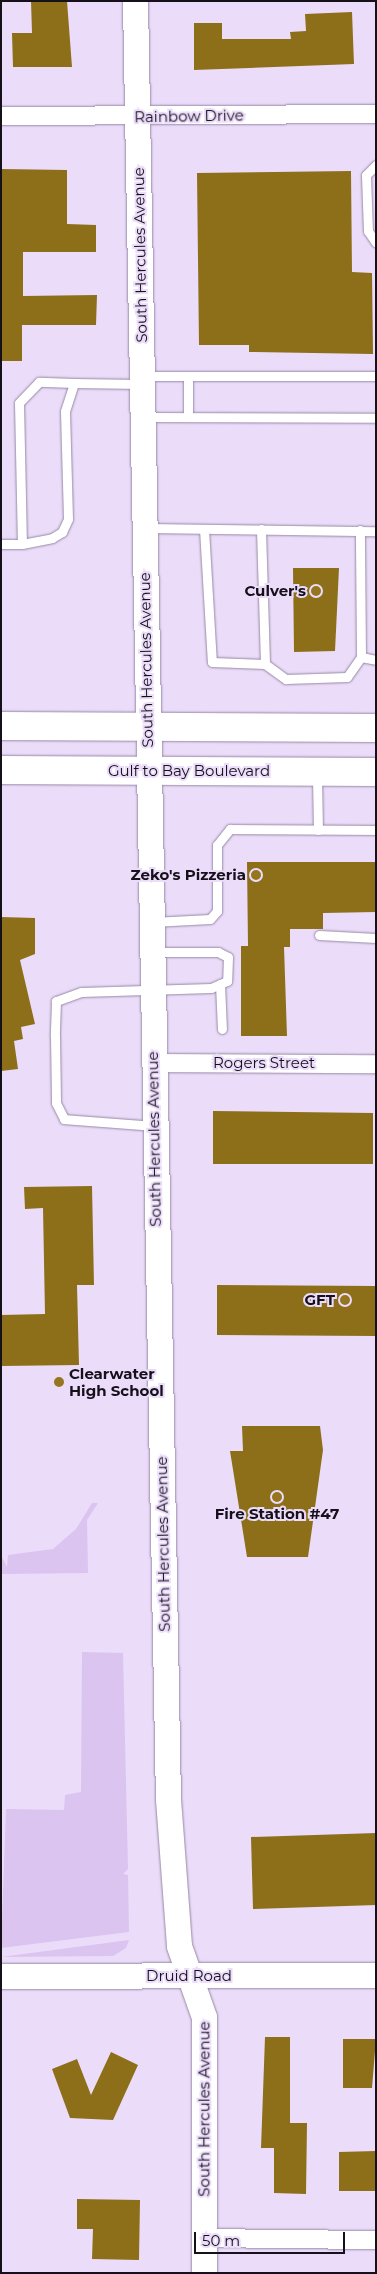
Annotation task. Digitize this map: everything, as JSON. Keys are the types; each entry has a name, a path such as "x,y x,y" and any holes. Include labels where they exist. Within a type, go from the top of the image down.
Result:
{"main road":[{"path":"1,726 376,728"},
{"name":"Gulf to Bay Boulevard","path":"1,770 376,772"}],"street":[{"name":"South Hercules Avenue","path":"135,1 154,1126 168,1799 179,1946 204,2016 204,2273"},
{"name":"Rainbow Drive","path":"1,116 137,117 376,114"},
{"name":"Rogers Street","path":"153,1063 376,1064"},
{"name":"Druid Road","path":"1,1976 376,1975"},
{"path":"204,2238 376,2240"}],"lane":[{"path":"376,165 366,176 368,231 376,243"},
{"path":"188,376 188,417"},
{"path":"22,544 19,403 39,382 74,383 188,376 376,376"},
{"path":"1,544 22,544 52,538 62,532 68,519 66,411 74,383"},
{"path":"142,417 376,418"},
{"path":"144,528 376,530"},
{"path":"204,529 208,656 212,662 265,664 286,679 347,677 361,657 360,530"},
{"path":"261,529 265,664"},
{"path":"361,657 376,660"},
{"path":"317,772 318,830"},
{"path":"152,922 210,919 216,910 217,845 230,829 376,830"},
{"path":"319,935 376,938"},
{"path":"152,952 218,952 228,957 230,969 227,981 220,984 81,992 56,1001 54,1036 56,1103 64,1119 154,1126"},
{"path":"220,984 222,1029"}],"shaded area":[{"path":"92,1503 98,1503 87,1520 88,1573 1,1574 1,1555 7,1567 8,1555 53,1549 76,1529"},
{"path":"82,1652 123,1653 128,1869 123,1874 128,1875 129,1932 1,1948 6,1809 64,1810 65,1795 81,1792"},
{"path":"129,1940 126,1948 113,1956 1,1957"}],"building":[{"path":"31,1 67,1 72,67 13,67 12,33 32,33"},
{"path":"352,12 354,64 194,70 194,23 222,23 222,39 291,39 290,32 306,31 305,14"},
{"path":"1,169 67,170 67,224 96,225 96,252 23,252 23,296 97,295 96,325 22,325 22,361 1,361"},
{"path":"351,171 352,272 372,273 373,354 249,352 249,345 199,345 197,173"},
{"name":"Culver's","path":"293,568 339,568 335,651 294,652"},
{"path":"247,862 376,862 376,912 323,913 323,929 290,929 290,947 284,947 287,1036 241,1036 241,946 248,946"},
{"path":"1,917 35,918 35,954 20,960 35,1024 21,1027 23,1039 14,1041 18,1069 1,1071"},
{"path":"213,1111 373,1113 373,1164 213,1164"},
{"path":"92,1186 94,1285 77,1285 79,1365 1,1366 1,1315 45,1314 43,1208 25,1209 24,1187"},
{"path":"217,1285 376,1286 376,1336 217,1335"},
{"name":"Fire Station #47","path":"242,1426 320,1426 323,1450 308,1557 247,1557 230,1451 243,1451"},
{"path":"376,1833 376,1905 253,1909 251,1837"},
{"path":"265,2037 290,2037 290,2123 307,2123 306,2194 274,2193 274,2148 261,2148"},
{"path":"343,2039 376,2039 372,2088 343,2088"},
{"path":"111,2052 138,2065 113,2120 70,2118 52,2069 77,2059 91,2095"},
{"path":"376,2151 376,2191 339,2191 339,2152"},
{"path":"77,2199 140,2200 139,2260 92,2259 93,2229 77,2229"}],"place":[{"name":"Culver's","path":"316,591"},
{"name":"Zeko's Pizzeria","path":"256,875"},
{"name":"GFT","path":"345,1300"},
{"name":"Clearwater High School","path":"59,1382"},
{"name":"Fire Station #47","path":"277,1497"}]}
